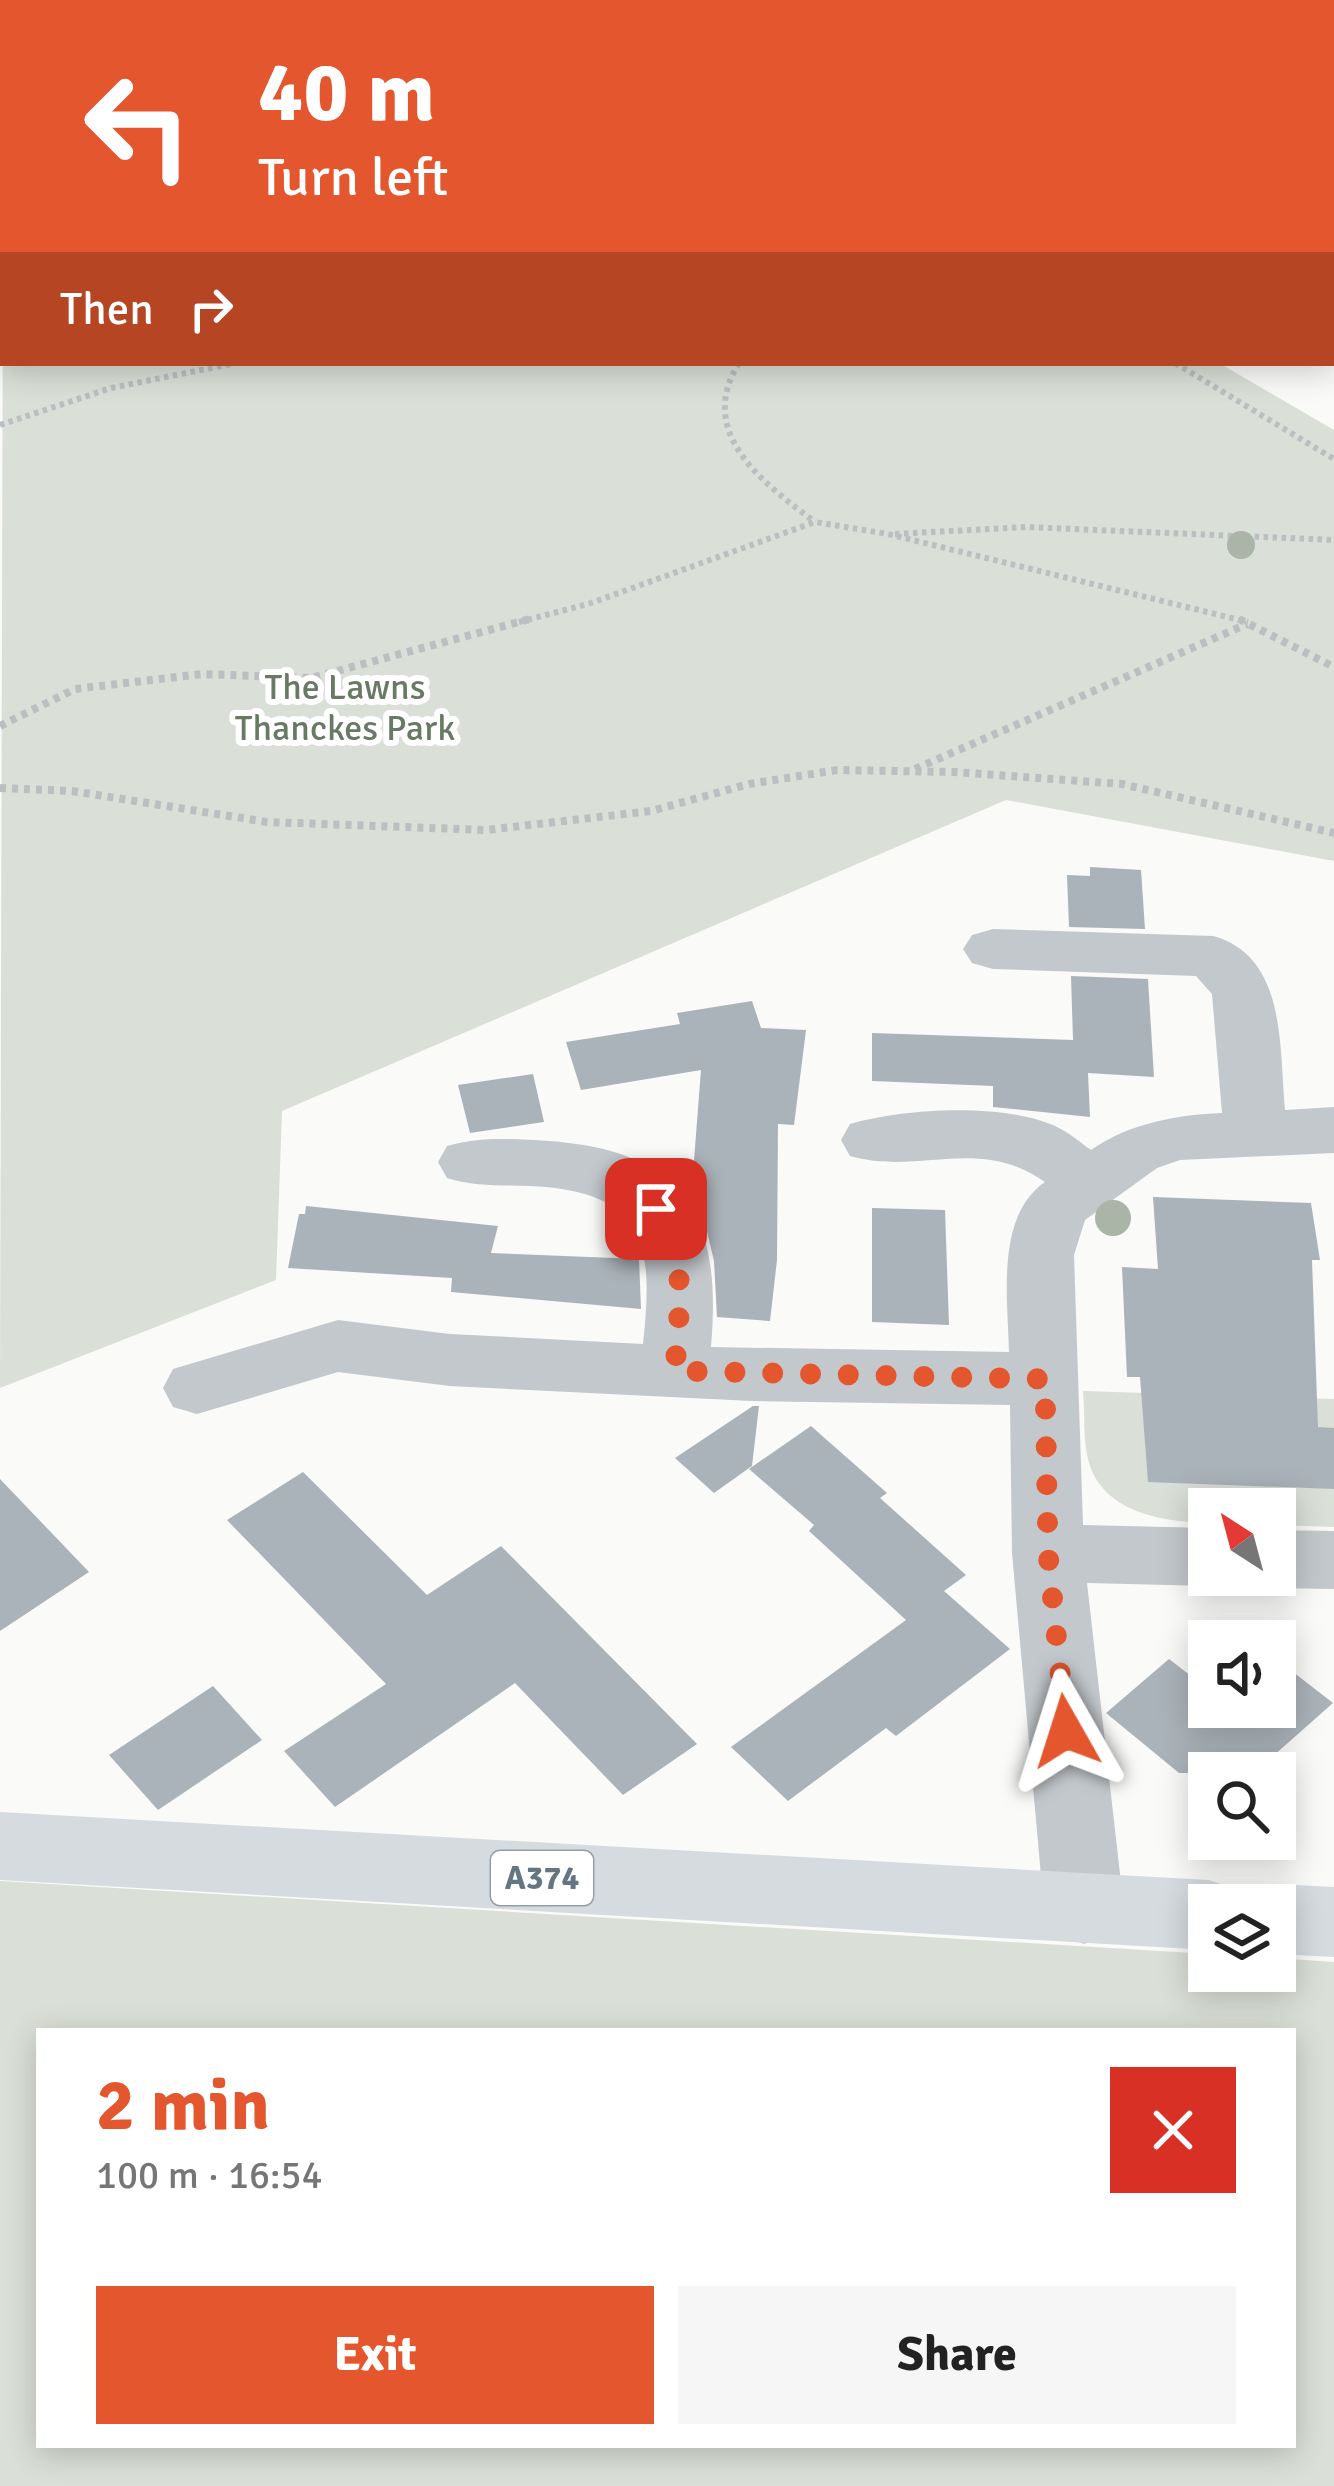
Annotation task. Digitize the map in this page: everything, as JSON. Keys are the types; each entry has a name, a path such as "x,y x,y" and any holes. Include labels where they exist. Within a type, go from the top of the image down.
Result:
{"main road":[{"name":"A374","path":"0,1846 1188,1915"},
{"path":"1296,1920 1334,1922"}],"street":[{"path":"994,949 1214,956 1242,989 1256,1133"},
{"path":"1084,1909 1048,1553 1041,1255 1056,1208 1088,1180 1134,1152 1178,1138 1334,1130"},
{"path":"873,1140 969,1133 1035,1144 1088,1180"},
{"path":"470,1162 583,1167 625,1156 640,1187 673,1231 680,1280 675,1371"},
{"path":"197,1388 338,1346 450,1360 675,1371 1045,1379"},
{"path":"1048,1553 1188,1556"},
{"path":"1296,1559 1334,1560"}],"path":[{"path":"0,425 111,388 221,366"},
{"path":"737,366 722,393 726,426 762,483 815,521 887,534 1182,608 1218,610 1281,635 1334,667"},
{"path":"1180,366 1334,459"},
{"path":"0,726 74,689 202,674 310,678 588,604 815,521"},
{"path":"887,534 1025,527 1334,540"},
{"path":"908,772 1250,622"},
{"path":"0,788 71,791 267,822 486,830 651,811 749,784 837,770 908,772 1122,784 1334,833"}],"green space":[{"name":"The Lawns Thanckes Park","path":"3,366 1224,366 1334,430 1334,861 1006,800 282,1111 276,1280 0,1388"},
{"path":"1083,1391 1334,1399 1334,1527 1296,1526 1296,1488 1188,1488 1188,1521 1136,1511 1106,1492 1095,1477 1085,1434"},
{"path":"0,1881 1188,1953 1188,1992 1296,1992 1296,1959 1334,1962 1334,2486 0,2486"}],"building":[{"path":"1090,867 1141,870 1145,929 1069,927 1067,875 1090,876"},
{"path":"1071,976 1148,979 1154,1077 1088,1073 1090,1117 993,1107 993,1086 872,1081 872,1033 1073,1040"},
{"path":"752,1001 761,1028 806,1030 794,1125 778,1124 777,1260 770,1321 717,1317 714,1261 706,1227 691,1199 701,1070 581,1090 566,1042 680,1024 677,1013"},
{"path":"533,1074 544,1122 470,1133 458,1085"},
{"path":"1153,1197 1311,1203 1320,1260 1312,1260 1318,1427 1334,1428 1334,1489 1148,1482 1140,1377 1127,1377 1122,1267 1158,1269"},
{"path":"306,1206 498,1226 491,1253 639,1259 641,1309 451,1292 452,1278 288,1268 299,1214 305,1214"},
{"path":"872,1208 945,1210 949,1325 872,1322"},
{"path":"759,1406 752,1466 714,1493 675,1458"},
{"path":"811,1426 887,1493 880,1498 966,1575 944,1591 1010,1649 896,1736 886,1728 788,1801 731,1747 906,1620 809,1531 814,1525 749,1469"},
{"path":"303,1472 427,1595 501,1546 697,1744 623,1795 515,1683 335,1807 284,1751 386,1684 227,1520"},
{"path":"0,1479 89,1572 0,1631"},
{"path":"1169,1659 1188,1674 1188,1728 1296,1728 1296,1674 1333,1703 1278,1752 1188,1752 1188,1773 1179,1773 1106,1713"},
{"path":"213,1686 262,1740 158,1810 109,1755"}],"route":[{"path":"656,1209 673,1231 680,1280 675,1371 1045,1379 1048,1553 1066,1731"}]}
